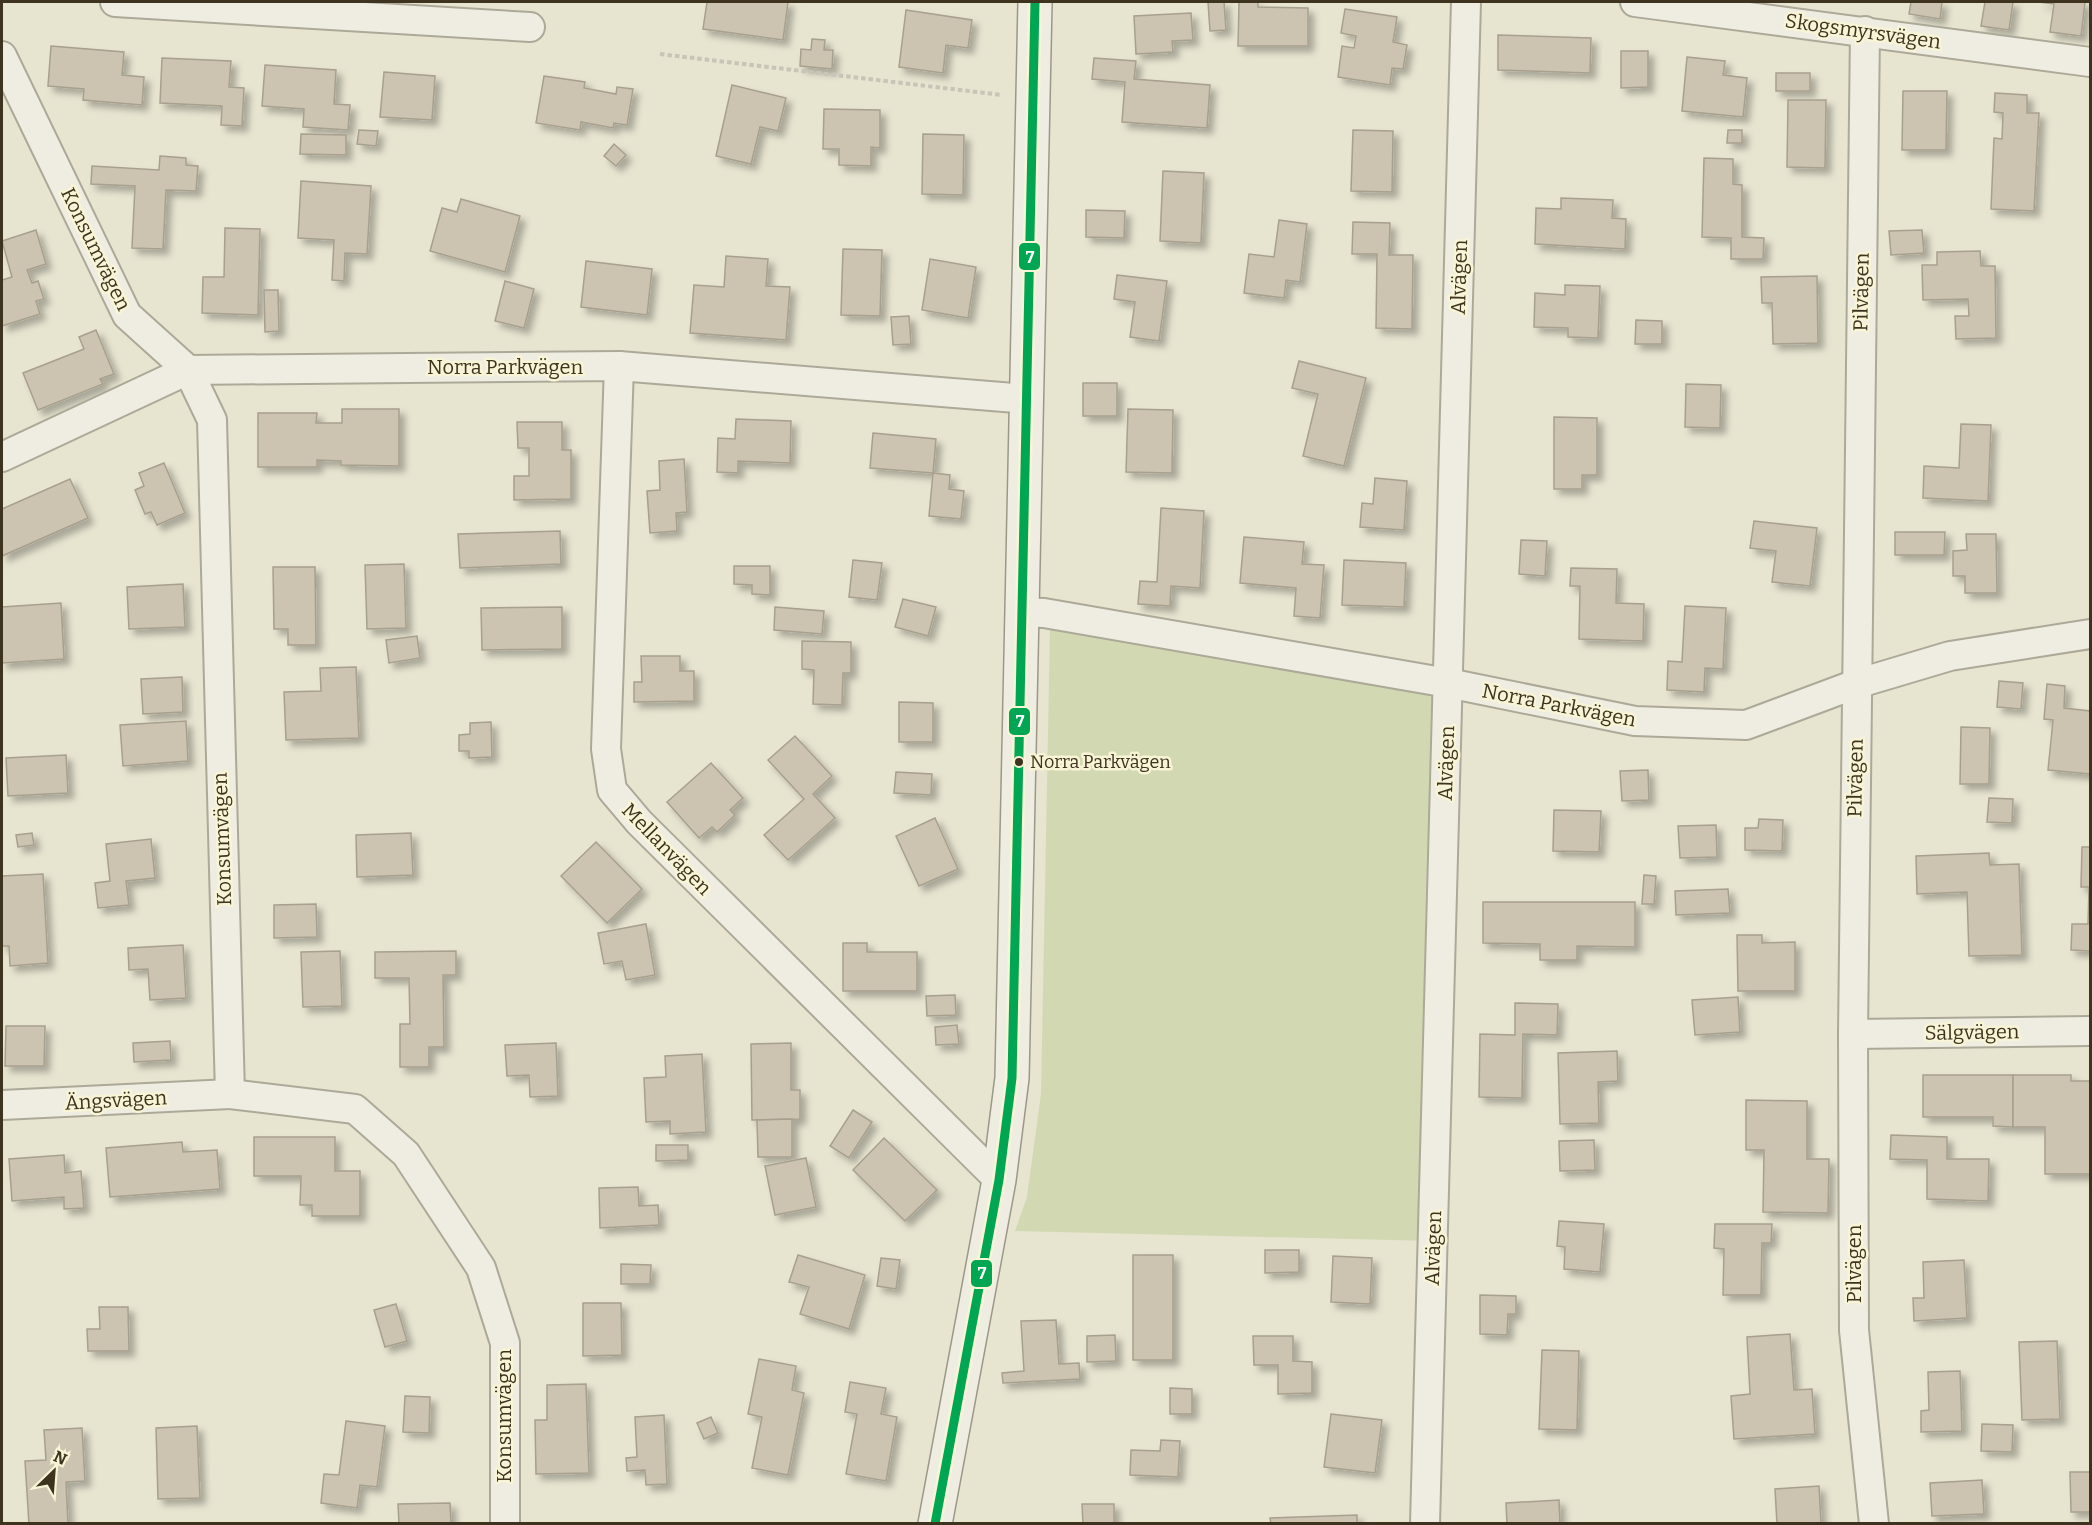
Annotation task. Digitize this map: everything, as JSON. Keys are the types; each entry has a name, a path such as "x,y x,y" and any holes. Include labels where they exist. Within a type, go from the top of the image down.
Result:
{"street":[{"path":"115,2 530,27"},
{"path":"935,1524 999,1180 1012,1077 1035,2"},
{"name":"Alvägen","path":"1425,1524 1466,2"},
{"name":"Skogsmyrsvägen","path":"1635,2 2091,62"},
{"name":"Pilvägen","path":"1865,31 1853,1034 1854,1330 1874,1524"},
{"name":"Konsumvägen","path":"2,56 127,315 188,370 212,420 230,1094 355,1109 406,1154 480,1268 505,1343 505,1524"},
{"name":"Norra Parkvägen","path":"2,457 188,370 619,366 1027,399"},
{"name":"Mellanvägen","path":"619,366 606,749 612,790 639,822 999,1180"},
{"name":"Norra Parkvägen","path":"1021,612 1044,613 1448,683 1635,721 1746,725 1856,684 1950,656 2091,634"},
{"name":"Sälgvägen","path":"1853,1034 2091,1031"},
{"name":"Ängsvägen","path":"2,1105 230,1094"}],"path":[{"path":"660,54 1002,95 1002,106"}],"green space":[{"path":"1050,628 1448,683 1433,1241 1015,1231 1027,1197 1041,1094"}],"building":[{"path":"707,2 788,2 783,40 703,29"},
{"path":"1208,2 1224,2 1226,30 1210,31"},
{"path":"1239,2 1258,2 1258,7 1308,8 1308,46 1238,46"},
{"path":"1911,2 1942,2 1940,19 1909,14"},
{"path":"1985,2 2013,2 2009,30 1981,26"},
{"path":"2039,2 2085,2 2081,36 2050,32 2054,4"},
{"path":"1345,9 1397,17 1393,42 1407,45 1403,69 1392,68 1390,85 1338,77 1342,46 1354,48 1356,36 1341,33"},
{"path":"906,10 972,20 968,48 946,45 943,73 899,67"},
{"path":"1191,13 1193,40 1172,41 1173,52 1136,54 1134,16"},
{"path":"1498,35 1591,38 1590,73 1498,70"},
{"path":"812,39 825,40 824,50 833,50 832,69 800,66 801,49 811,50"},
{"path":"51,46 124,52 122,75 144,77 142,105 83,100 84,89 48,86"},
{"path":"1621,51 1648,51 1648,87 1621,88"},
{"path":"1687,57 1725,61 1723,75 1747,78 1743,117 1682,111"},
{"path":"162,58 231,61 229,87 244,88 242,126 221,125 222,106 160,103"},
{"path":"1094,58 1136,61 1134,79 1210,85 1207,128 1122,122 1125,82 1092,79"},
{"path":"265,65 336,70 334,104 350,105 348,130 303,127 304,109 262,106"},
{"path":"384,72 435,76 432,120 380,117"},
{"path":"1776,73 1810,73 1810,91 1776,91"},
{"path":"544,76 585,82 584,88 616,94 617,87 633,89 627,125 614,123 613,128 581,122 580,130 536,123"},
{"path":"732,85 786,98 778,131 760,127 751,164 716,156"},
{"path":"1903,91 1947,91 1946,150 1902,150"},
{"path":"1995,93 2027,95 2027,113 2039,113 2034,211 1991,209 1994,138 2002,139 2003,113 1994,112"},
{"path":"1788,100 1826,100 1825,168 1787,167"},
{"path":"824,109 880,110 880,148 871,147 871,166 839,165 839,149 823,149"},
{"path":"359,130 378,131 376,146 357,144"},
{"path":"1353,130 1393,131 1392,192 1351,191"},
{"path":"1728,130 1742,130 1742,143 1727,143"},
{"path":"301,134 346,135 346,155 300,154"},
{"path":"923,134 964,135 963,195 922,194"},
{"path":"614,144 626,155 616,166 604,156"},
{"path":"160,156 186,158 186,165 198,166 196,191 166,190 163,249 132,248 135,186 91,184 92,166 159,170"},
{"path":"1704,158 1733,159 1733,184 1742,185 1742,237 1764,238 1763,259 1731,259 1731,238 1702,237"},
{"path":"1163,171 1204,173 1201,243 1160,241"},
{"path":"301,181 371,186 367,254 345,253 344,281 332,280 334,240 298,238"},
{"path":"1561,198 1613,200 1612,218 1626,219 1625,249 1535,244 1536,208 1561,209"},
{"path":"461,199 520,216 505,272 430,251 442,208 457,212"},
{"path":"1086,210 1125,211 1124,238 1086,237"},
{"path":"1279,220 1307,224 1300,282 1286,280 1284,298 1244,293 1249,254 1274,257"},
{"path":"1353,222 1390,223 1389,255 1413,255 1412,329 1376,328 1377,254 1352,254"},
{"path":"225,228 260,229 258,315 202,313 203,277 224,277"},
{"path":"36,230 46,264 27,270 32,283 38,281 44,299 36,301 40,314 2,326 2,280 12,277 2,241"},
{"path":"1922,230 1924,253 1891,255 1889,231"},
{"path":"843,249 882,250 880,316 841,315"},
{"path":"1980,251 1981,266 1995,266 1996,338 1956,339 1955,316 1969,316 1968,299 1923,300 1922,265 1937,265 1937,252"},
{"path":"726,256 768,259 766,286 790,287 786,340 690,333 694,285 724,287"},
{"path":"930,259 976,267 968,318 922,310"},
{"path":"586,261 652,269 647,315 581,307"},
{"path":"1117,275 1167,281 1159,341 1130,337 1135,302 1114,299"},
{"path":"1817,276 1818,343 1773,344 1772,303 1762,303 1761,277"},
{"path":"505,281 534,289 524,328 495,321"},
{"path":"1565,285 1600,286 1598,338 1568,337 1568,328 1534,327 1535,293 1565,295"},
{"path":"264,290 278,290 279,331 265,332"},
{"path":"909,316 911,344 893,345 891,317"},
{"path":"1636,320 1662,321 1662,344 1635,344"},
{"path":"96,330 114,374 100,379 103,384 38,410 23,373 84,349 79,337"},
{"path":"1299,361 1366,378 1344,466 1303,456 1318,394 1292,388"},
{"path":"1083,383 1117,383 1117,416 1083,416"},
{"path":"1686,384 1721,385 1720,428 1685,427"},
{"path":"342,409 399,409 399,466 341,465 341,461 317,460 317,467 258,467 258,413 317,413 316,423 342,423"},
{"path":"1128,409 1173,410 1172,473 1126,472"},
{"path":"1554,417 1597,418 1597,475 1582,475 1582,489 1554,489"},
{"path":"736,419 791,421 790,463 738,461 738,473 717,472 718,438 735,439"},
{"path":"517,422 562,422 562,450 571,450 571,499 514,500 514,476 529,476 529,448 518,448"},
{"path":"1961,424 1991,425 1988,501 1923,498 1924,466 1959,468"},
{"path":"873,433 936,439 933,473 870,468"},
{"path":"684,459 687,512 676,513 677,531 650,533 647,491 660,490 659,461"},
{"path":"164,463 185,513 157,525 151,512 145,514 135,490 144,486 139,473"},
{"path":"933,473 950,475 949,489 964,491 961,519 929,516"},
{"path":"1375,478 1407,481 1404,530 1360,527 1362,503 1373,504"},
{"path":"70,479 88,518 2,556 2,509"},
{"path":"1161,508 1204,511 1200,588 1171,586 1170,606 1138,604 1140,581 1157,582"},
{"path":"1754,521 1817,528 1810,586 1772,582 1776,551 1750,548"},
{"path":"560,531 561,564 460,568 458,534"},
{"path":"1895,532 1945,532 1944,555 1895,555"},
{"path":"1966,534 1996,534 1997,593 1965,593 1965,576 1953,576 1953,551 1967,550"},
{"path":"1244,537 1304,542 1302,564 1324,565 1320,618 1294,616 1296,588 1240,583"},
{"path":"1521,540 1547,541 1545,576 1519,574"},
{"path":"853,560 882,563 877,600 849,597"},
{"path":"1344,560 1406,563 1404,607 1342,605"},
{"path":"404,564 406,628 367,629 365,565"},
{"path":"734,566 770,566 770,595 752,594 752,585 734,584"},
{"path":"273,567 315,567 316,645 288,645 288,629 274,629"},
{"path":"1571,568 1617,569 1616,603 1644,604 1643,641 1579,639 1580,586 1570,586"},
{"path":"183,584 185,627 129,629 127,587"},
{"path":"903,599 936,607 928,636 895,627"},
{"path":"61,603 64,659 2,663 2,607"},
{"path":"1685,606 1726,608 1723,669 1705,668 1704,692 1667,690 1668,661 1682,662"},
{"path":"562,607 562,649 482,650 481,608"},
{"path":"775,607 824,611 822,634 774,630"},
{"path":"417,636 420,658 389,663 386,640"},
{"path":"802,641 851,642 851,673 843,673 842,705 813,704 814,670 802,669"},
{"path":"641,656 680,656 680,671 694,671 694,701 634,702 634,682 642,682"},
{"path":"356,667 359,738 286,740 284,692 321,691 320,668"},
{"path":"182,677 183,712 143,714 141,679"},
{"path":"1999,681 2023,683 2021,709 1997,707"},
{"path":"2047,684 2065,686 2064,708 2090,711 2090,774 2048,770 2053,720 2044,719"},
{"path":"899,702 933,703 933,742 899,742"},
{"path":"186,721 188,761 123,766 120,725"},
{"path":"491,722 492,757 469,758 469,751 459,751 459,735 470,734 470,723"},
{"path":"1961,727 1990,728 1989,784 1960,784"},
{"path":"795,736 832,776 813,794 835,818 788,860 764,835 804,799 768,760"},
{"path":"66,755 68,793 8,796 6,758"},
{"path":"711,763 743,798 730,810 735,815 717,832 712,827 699,838 667,802"},
{"path":"1648,770 1649,800 1622,801 1620,771"},
{"path":"896,772 932,774 931,795 894,793"},
{"path":"1989,798 2013,799 2012,823 1987,822"},
{"path":"1554,810 1601,811 1599,852 1553,851"},
{"path":"935,818 958,869 919,886 896,836"},
{"path":"1759,819 1783,820 1782,851 1745,850 1745,828 1758,828"},
{"path":"1716,825 1717,857 1680,858 1678,826"},
{"path":"32,833 34,845 18,847 16,835"},
{"path":"411,833 413,875 357,877 356,835"},
{"path":"151,839 155,878 126,881 129,905 98,908 95,883 110,881 106,844"},
{"path":"596,842 642,889 607,923 561,876"},
{"path":"2082,847 2090,847 2090,951 2071,950 2072,924 2088,924 2089,887 2081,887"},
{"path":"1989,853 1990,865 2019,864 2022,955 1969,956 1967,892 1917,894 1916,856"},
{"path":"43,874 48,963 10,966 9,946 2,946 2,876"},
{"path":"1644,875 1656,876 1654,904 1642,904"},
{"path":"1728,889 1730,913 1676,915 1675,891"},
{"path":"1483,902 1635,902 1635,947 1577,946 1577,960 1540,960 1540,944 1483,943"},
{"path":"316,904 317,937 274,938 274,905"},
{"path":"646,924 655,975 626,980 622,961 604,964 598,933"},
{"path":"1737,935 1762,935 1762,943 1795,942 1795,991 1738,991"},
{"path":"843,943 867,943 867,952 917,952 917,991 843,991"},
{"path":"183,945 186,998 150,1000 148,969 129,970 128,948"},
{"path":"340,951 342,1006 303,1007 301,952"},
{"path":"456,951 456,975 443,975 444,1047 429,1047 429,1067 400,1067 400,1024 410,1024 409,978 375,978 375,952"},
{"path":"955,995 956,1015 927,1016 926,996"},
{"path":"1738,997 1740,1032 1695,1035 1692,1000"},
{"path":"1515,1003 1558,1004 1557,1035 1523,1034 1522,1098 1479,1097 1480,1034 1515,1035"},
{"path":"957,1025 959,1044 936,1045 935,1027"},
{"path":"6,1026 45,1026 44,1066 5,1066"},
{"path":"170,1041 171,1060 134,1062 133,1043"},
{"path":"556,1043 558,1096 530,1097 529,1075 507,1076 505,1045"},
{"path":"791,1043 791,1090 800,1090 800,1119 752,1120 751,1044"},
{"path":"1617,1051 1618,1081 1598,1082 1599,1123 1560,1124 1558,1053"},
{"path":"702,1054 706,1132 670,1134 670,1121 646,1122 644,1078 666,1077 665,1056"},
{"path":"1923,1075 2013,1075 2013,1127 1993,1126 1993,1117 1923,1117"},
{"path":"2013,1075 2071,1075 2071,1081 2090,1081 2090,1174 2045,1174 2045,1127 2013,1127"},
{"path":"1746,1100 1807,1101 1807,1159 1829,1159 1828,1213 1763,1212 1764,1150 1746,1150"},
{"path":"853,1110 872,1122 849,1158 830,1146"},
{"path":"792,1119 792,1157 758,1157 757,1120"},
{"path":"1891,1135 1947,1137 1947,1159 1989,1159 1988,1201 1927,1199 1927,1160 1890,1159"},
{"path":"254,1137 335,1137 335,1171 360,1171 360,1216 312,1216 312,1205 300,1205 301,1176 254,1176"},
{"path":"884,1138 937,1190 905,1221 853,1170"},
{"path":"1594,1140 1595,1170 1560,1171 1559,1141"},
{"path":"182,1142 183,1152 217,1150 220,1189 110,1197 106,1148"},
{"path":"656,1145 688,1145 688,1160 656,1161"},
{"path":"64,1155 65,1173 81,1171 84,1208 64,1209 64,1197 12,1201 9,1159"},
{"path":"806,1158 816,1207 775,1215 765,1166"},
{"path":"638,1187 639,1206 658,1205 659,1225 600,1228 599,1188"},
{"path":"1559,1221 1604,1224 1600,1272 1564,1269 1565,1247 1557,1246"},
{"path":"1715,1224 1772,1224 1771,1243 1762,1243 1761,1295 1723,1295 1724,1249 1714,1248"},
{"path":"1265,1250 1299,1250 1299,1272 1265,1273"},
{"path":"798,1255 865,1275 849,1329 800,1314 809,1287 789,1282"},
{"path":"1133,1255 1173,1255 1173,1360 1133,1360"},
{"path":"1333,1256 1372,1258 1370,1304 1331,1302"},
{"path":"881,1258 900,1260 896,1289 877,1286"},
{"path":"1964,1260 1967,1318 1914,1321 1913,1298 1924,1298 1923,1262"},
{"path":"621,1264 651,1265 650,1284 621,1284"},
{"path":"1480,1295 1516,1296 1516,1314 1508,1314 1507,1335 1480,1334"},
{"path":"583,1303 621,1303 622,1355 583,1356"},
{"path":"396,1304 407,1341 385,1347 374,1310"},
{"path":"99,1307 128,1307 129,1351 88,1351 87,1329 100,1329"},
{"path":"1056,1320 1059,1364 1079,1363 1080,1379 1003,1383 1002,1373 1024,1371 1021,1321"},
{"path":"1790,1334 1794,1390 1812,1389 1815,1434 1734,1439 1731,1396 1750,1394 1747,1337"},
{"path":"1115,1335 1116,1361 1087,1362 1087,1336"},
{"path":"1253,1336 1293,1336 1293,1361 1312,1362 1312,1393 1278,1394 1278,1365 1254,1365"},
{"path":"2057,1341 2060,1419 2022,1420 2019,1342"},
{"path":"1542,1350 1579,1351 1577,1430 1539,1429"},
{"path":"759,1359 796,1366 792,1390 804,1393 788,1475 752,1468 762,1417 748,1414"},
{"path":"1960,1371 1962,1431 1921,1432 1921,1411 1929,1410 1928,1372"},
{"path":"850,1382 886,1388 881,1414 897,1417 886,1481 846,1474 857,1414 845,1412"},
{"path":"586,1384 589,1473 536,1474 535,1420 547,1420 547,1385"},
{"path":"1170,1388 1192,1389 1192,1414 1170,1414"},
{"path":"405,1396 430,1397 429,1433 403,1432"},
{"path":"1331,1414 1382,1420 1375,1473 1324,1467"},
{"path":"664,1415 667,1484 646,1485 645,1470 627,1471 626,1458 637,1457 635,1417"},
{"path":"711,1417 718,1433 704,1439 697,1423"},
{"path":"346,1421 385,1426 377,1487 360,1485 357,1508 321,1503 324,1474 339,1475"},
{"path":"1982,1424 2013,1425 2012,1452 1981,1451"},
{"path":"197,1426 200,1498 158,1499 156,1428"},
{"path":"82,1428 85,1481 66,1482 68,1524 29,1524 25,1461 46,1460 44,1430"},
{"path":"1161,1440 1180,1441 1178,1477 1130,1475 1131,1450 1160,1451"},
{"path":"2070,1472 2090,1472 2090,1512 2071,1512"},
{"path":"1982,1480 1984,1514 1932,1516 1930,1483"},
{"path":"1819,1486 1821,1524 1777,1524 1775,1489"},
{"path":"1559,1500 1560,1524 1507,1524 1506,1503"},
{"path":"450,1503 451,1524 399,1524 398,1504"},
{"path":"1082,1504 1114,1504 1114,1524 1083,1524"},
{"path":"1357,1515 1357,1524 1271,1524 1270,1518"}],"transit line":[{"name":"7","path":"935,1524 999,1180 1012,1078 1035,2"}],"place":[{"name":"Norra Parkvägen","path":"1019,762"}]}
